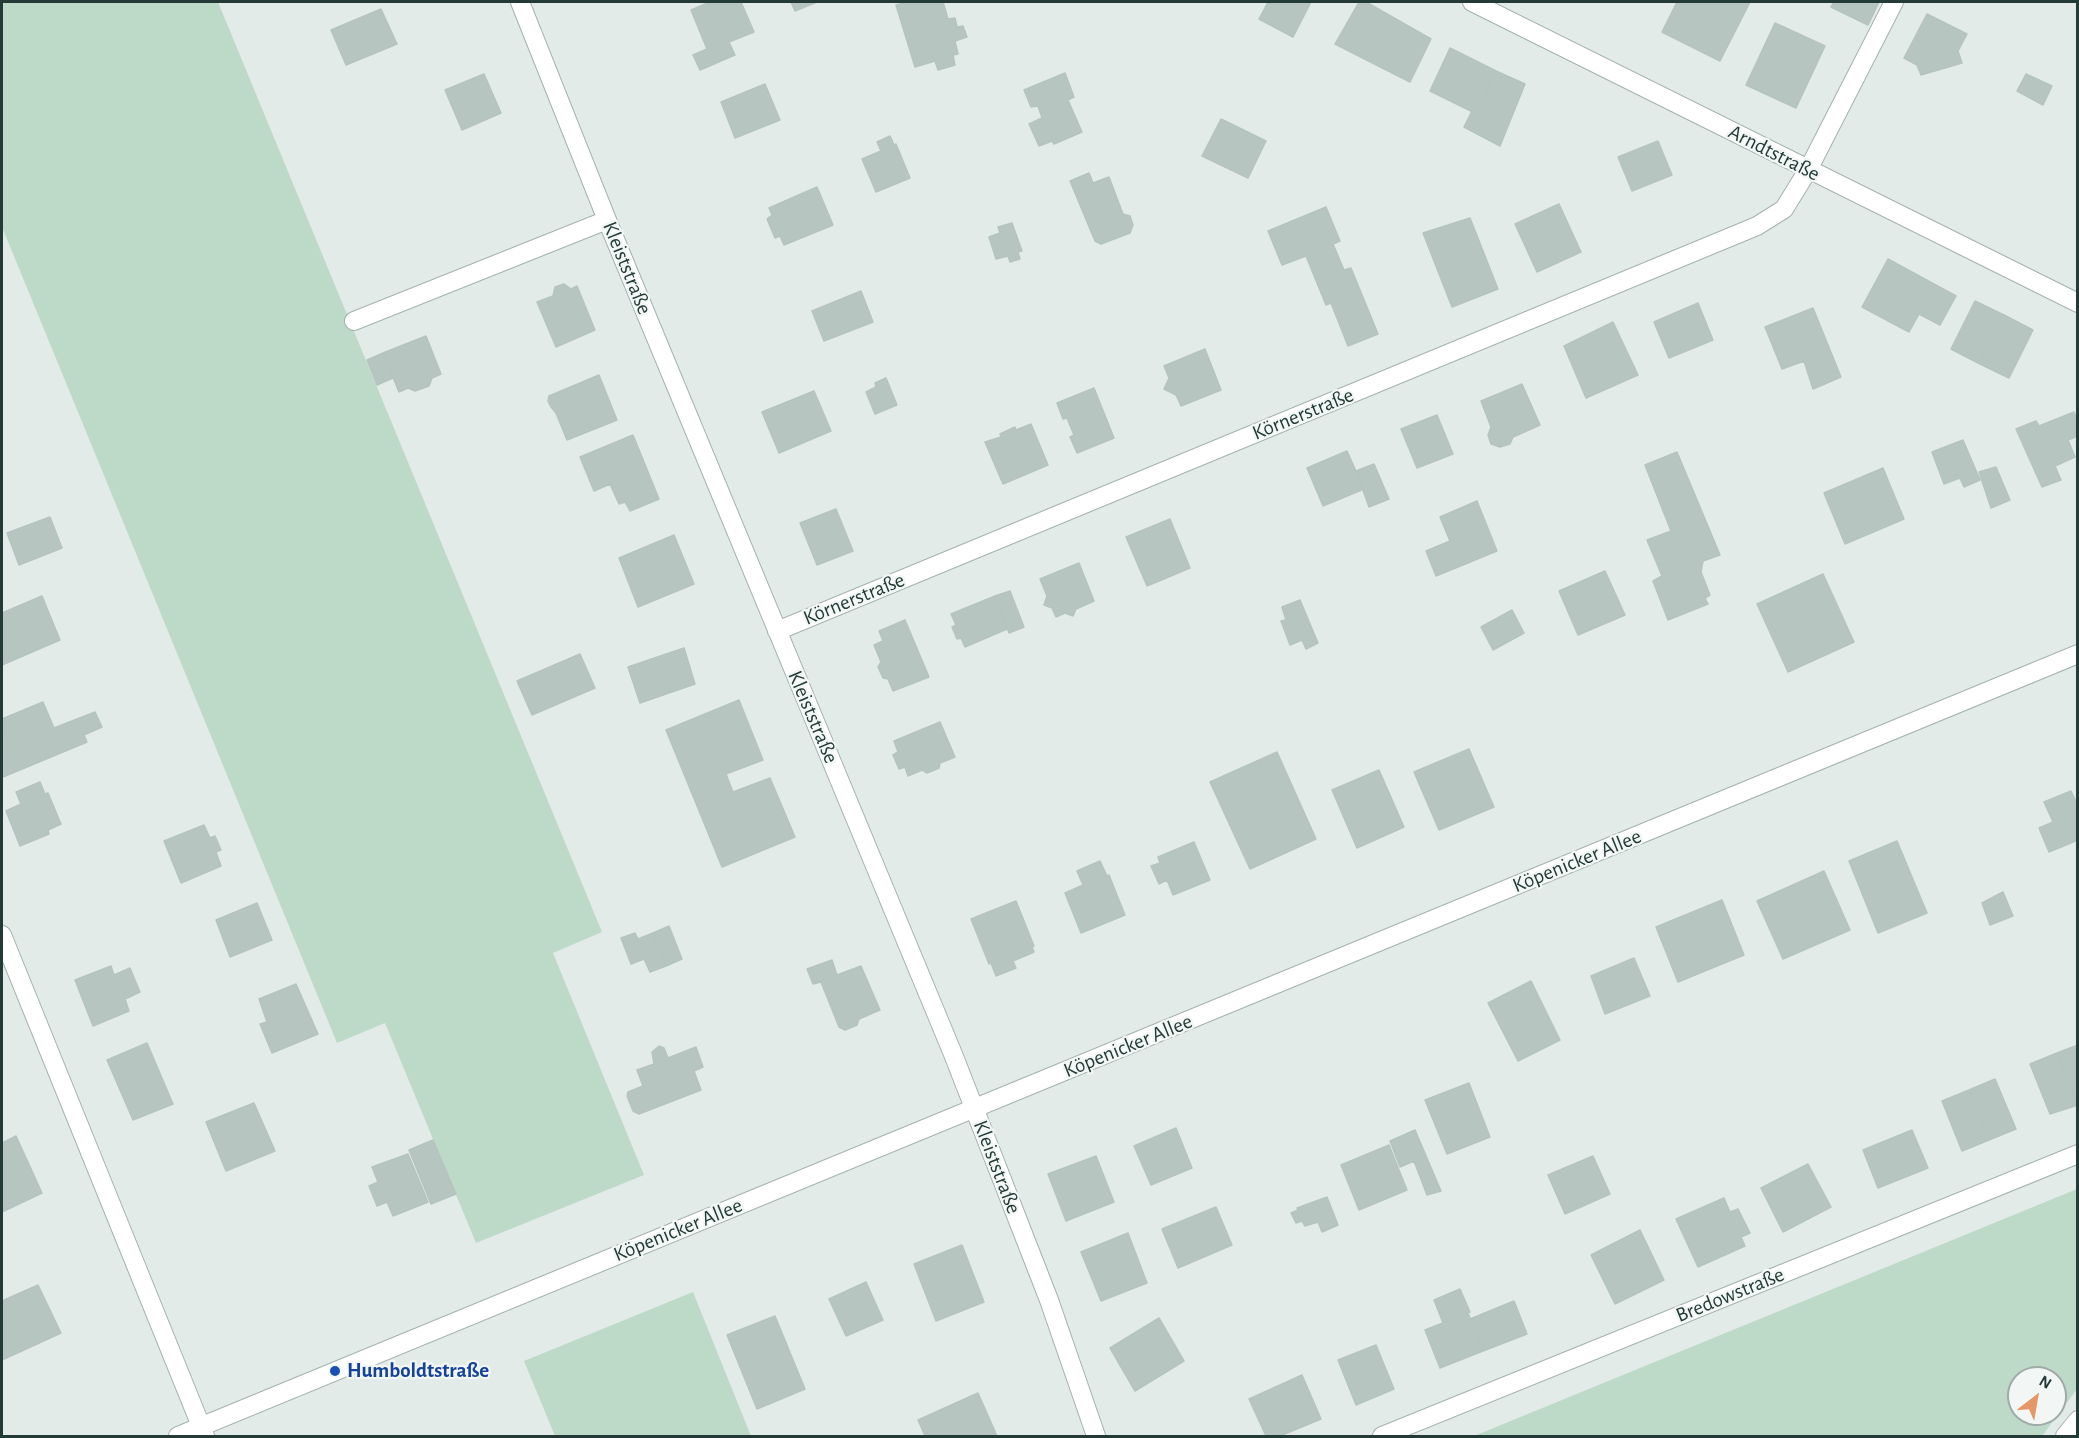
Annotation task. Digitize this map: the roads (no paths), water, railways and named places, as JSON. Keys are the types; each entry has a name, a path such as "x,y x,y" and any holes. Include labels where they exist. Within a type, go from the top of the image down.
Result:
{"street":[{"name":"Kleiststraße","path":"520,2 607,220 974,1108 1049,1300 1096,1437"},
{"name":"Arndtstraße","path":"1472,2 2078,303"},
{"name":"Körnerstraße","path":"777,631 1757,226 1784,209 1808,170 1894,2"},
{"path":"354,321 607,220"},
{"name":"Köpenicker Allee","path":"178,1437 203,1432 974,1108 2078,654"},
{"path":"2,935 203,1432"},
{"name":"Bredowstraße","path":"1382,1437 2078,1154"},
{"path":"2065,1437 2078,1420"}],"place":[{"name":"Humboldtstraße","path":"335,1371"}]}
